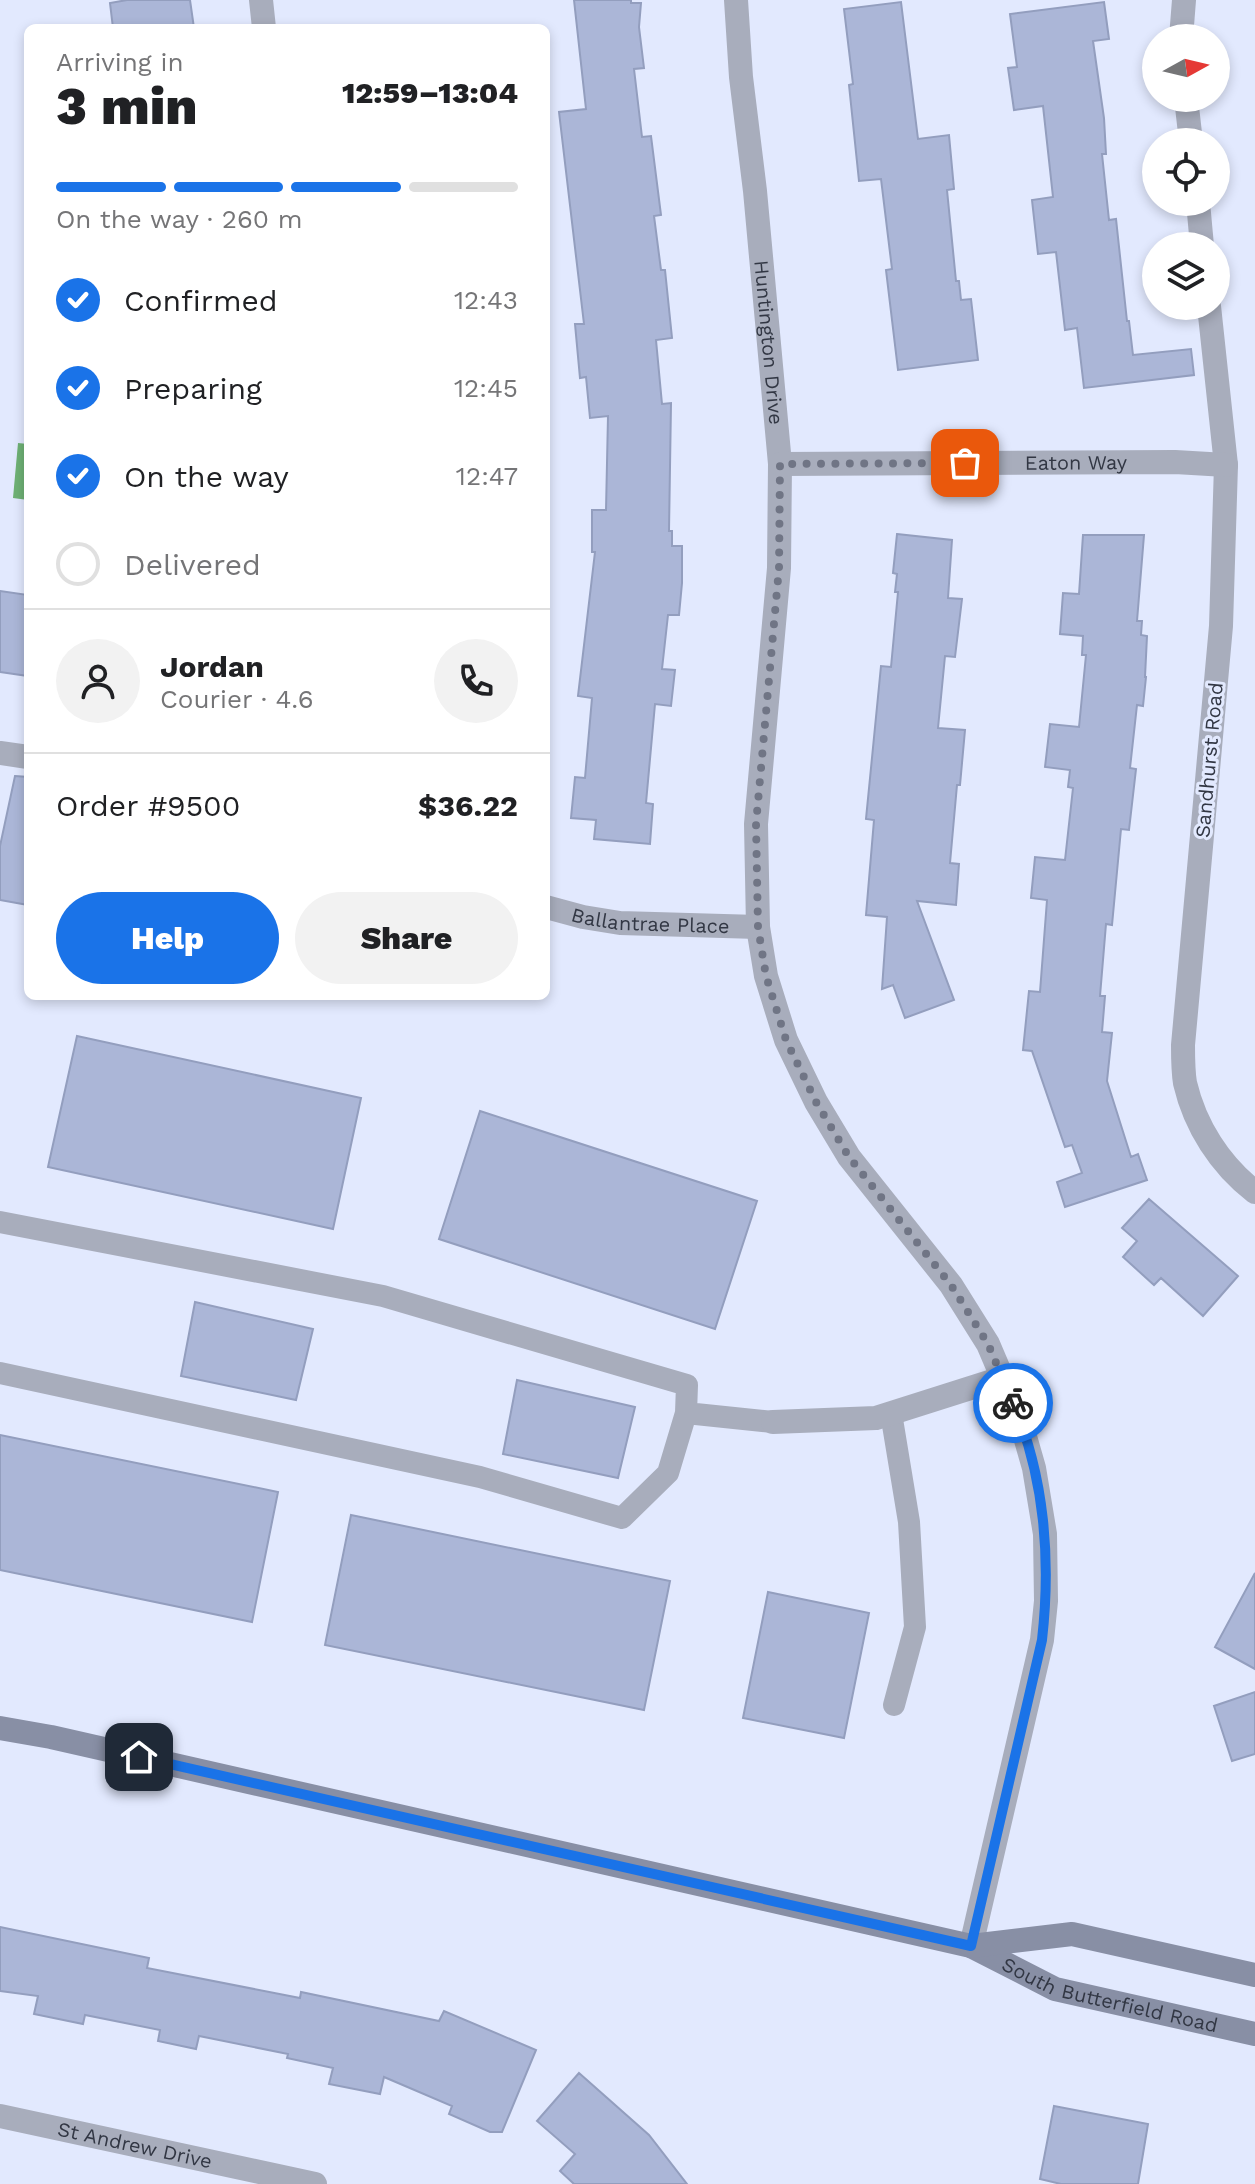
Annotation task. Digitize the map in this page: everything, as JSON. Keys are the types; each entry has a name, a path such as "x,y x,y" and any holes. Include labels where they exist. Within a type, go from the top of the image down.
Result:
{"main road":[{"name":"South Butterfield Road","path":"0,1728 971,1946 1055,1989 1255,2034"},
{"name":"South Butterfield Road","path":"971,1946 1072,1934 1255,1975"}],"street":[{"path":"261,0 264,24"},
{"name":"Huntington Drive","path":"736,0 780,464 779,568 756,824 758,927 766,976 786,1040 816,1102 849,1157 951,1285 988,1344 1020,1419 1034,1468 1045,1534 1046,1601 1042,1640 971,1946"},
{"path":"1182,24 1184,0"},
{"name":"Sandhurst Road","path":"1210,320 1226,465 1221,626 1183,1045 1185,1081 1198,1121 1221,1159 1238,1179 1255,1192"},
{"name":"Eaton Way","path":"780,464 1175,462 1226,465"},
{"path":"0,753 24,756"},
{"name":"Ballantrae Place","path":"550,908 620,923 758,927"},
{"path":"773,1422 876,1418 1002,1378"},
{"name":"St Andrew Drive","path":"0,2116 315,2184"}],"lane":[{"path":"0,1222 383,1296 687,1385 686,1413 668,1473 622,1518 480,1477 0,1373"},
{"path":"686,1413 773,1422"},
{"path":"891,1413 909,1522 915,1627 894,1705"}],"shaded area":[{"path":"18,443 24,444 24,499 13,498"}],"building":[{"path":"190,0 193,24 113,24 110,3"},
{"path":"574,0 631,0 631,3 641,3 639,27 644,68 634,69 642,137 651,136 661,215 654,216 661,270 665,270 672,338 656,340 662,404 671,403 669,531 672,531 672,546 682,546 682,583 679,615 668,615 662,669 675,670 671,706 655,704 646,803 653,804 650,844 594,839 596,820 571,818 575,777 585,778 592,698 578,696 595,552 592,552 592,510 606,510 608,416 590,418 586,377 580,378 575,324 584,324 559,112 586,109"},
{"path":"901,2 918,139 949,135 954,189 947,190 956,281 959,281 961,300 971,299 978,360 898,370 886,270 892,269 881,179 859,181 849,85 853,84 844,9"},
{"path":"1104,2 1109,39 1093,41 1104,118 1106,154 1102,154 1109,220 1116,219 1133,355 1191,349 1194,375 1084,388 1077,328 1065,330 1056,252 1038,254 1032,200 1053,197 1043,106 1014,110 1008,68 1017,67 1010,14"},
{"path":"897,534 952,540 948,598 962,599 955,657 945,656 938,728 965,730 950,863 959,864 956,905 917,901 954,1000 905,1018 893,985 882,989 887,917 866,915 874,820 866,819 881,666 891,667 898,592 895,592 897,574 893,573"},
{"path":"1083,535 1144,535 1137,621 1142,621 1141,635 1147,636 1146,677 1143,706 1137,705 1130,768 1136,769 1129,830 1121,829 1112,925 1106,924 1100,996 1105,996 1102,1032 1112,1033 1107,1081 1131,1157 1138,1154 1147,1180 1065,1207 1057,1182 1082,1173 1072,1145 1065,1147 1032,1051 1023,1050 1029,991 1040,992 1047,900 1031,898 1035,857 1065,860 1073,788 1068,787 1070,770 1045,767 1050,724 1079,727 1086,655 1082,655 1083,636 1060,634 1063,593 1079,594"},
{"path":"0,591 24,594 24,675 0,672"},
{"path":"15,776 24,777 24,904 0,900 0,846"},
{"path":"77,1036 361,1098 333,1229 48,1167"},
{"path":"480,1111 757,1201 715,1329 439,1239"},
{"path":"1149,1199 1238,1276 1203,1316 1161,1278 1154,1285 1123,1257 1137,1241 1122,1228"},
{"path":"195,1302 313,1329 296,1400 181,1376"},
{"path":"517,1380 635,1407 618,1478 503,1454"},
{"path":"0,1435 278,1492 252,1622 0,1570"},
{"path":"351,1515 670,1581 644,1710 325,1645"},
{"path":"1255,1573 1255,1669 1215,1647"},
{"path":"768,1592 869,1613 844,1738 743,1718"},
{"path":"1255,1692 1255,1754 1232,1761 1214,1706"},
{"path":"0,1927 149,1958 147,1968 300,1998 301,1992 439,2021 444,2011 536,2050 502,2132 490,2132 449,2114 452,2106 384,2077 380,2094 329,2084 333,2068 287,2058 288,2054 199,2036 196,2049 158,2041 160,2030 85,2015 83,2024 34,2014 38,1996 0,1991"},
{"path":"579,2073 649,2135 687,2184 574,2184 560,2171 575,2154 537,2121"},
{"path":"1054,2106 1148,2124 1138,2184 1061,2184 1040,2179"}],"way so far":[{"path":"965,463 780,464 779,568 756,824 758,927 766,976 786,1040 816,1102 849,1157 951,1285 988,1344 1013,1403"}],"route":[{"path":"139,1757 971,1946 1042,1640 1046,1601 1045,1534 1034,1468 1013,1403"}]}
